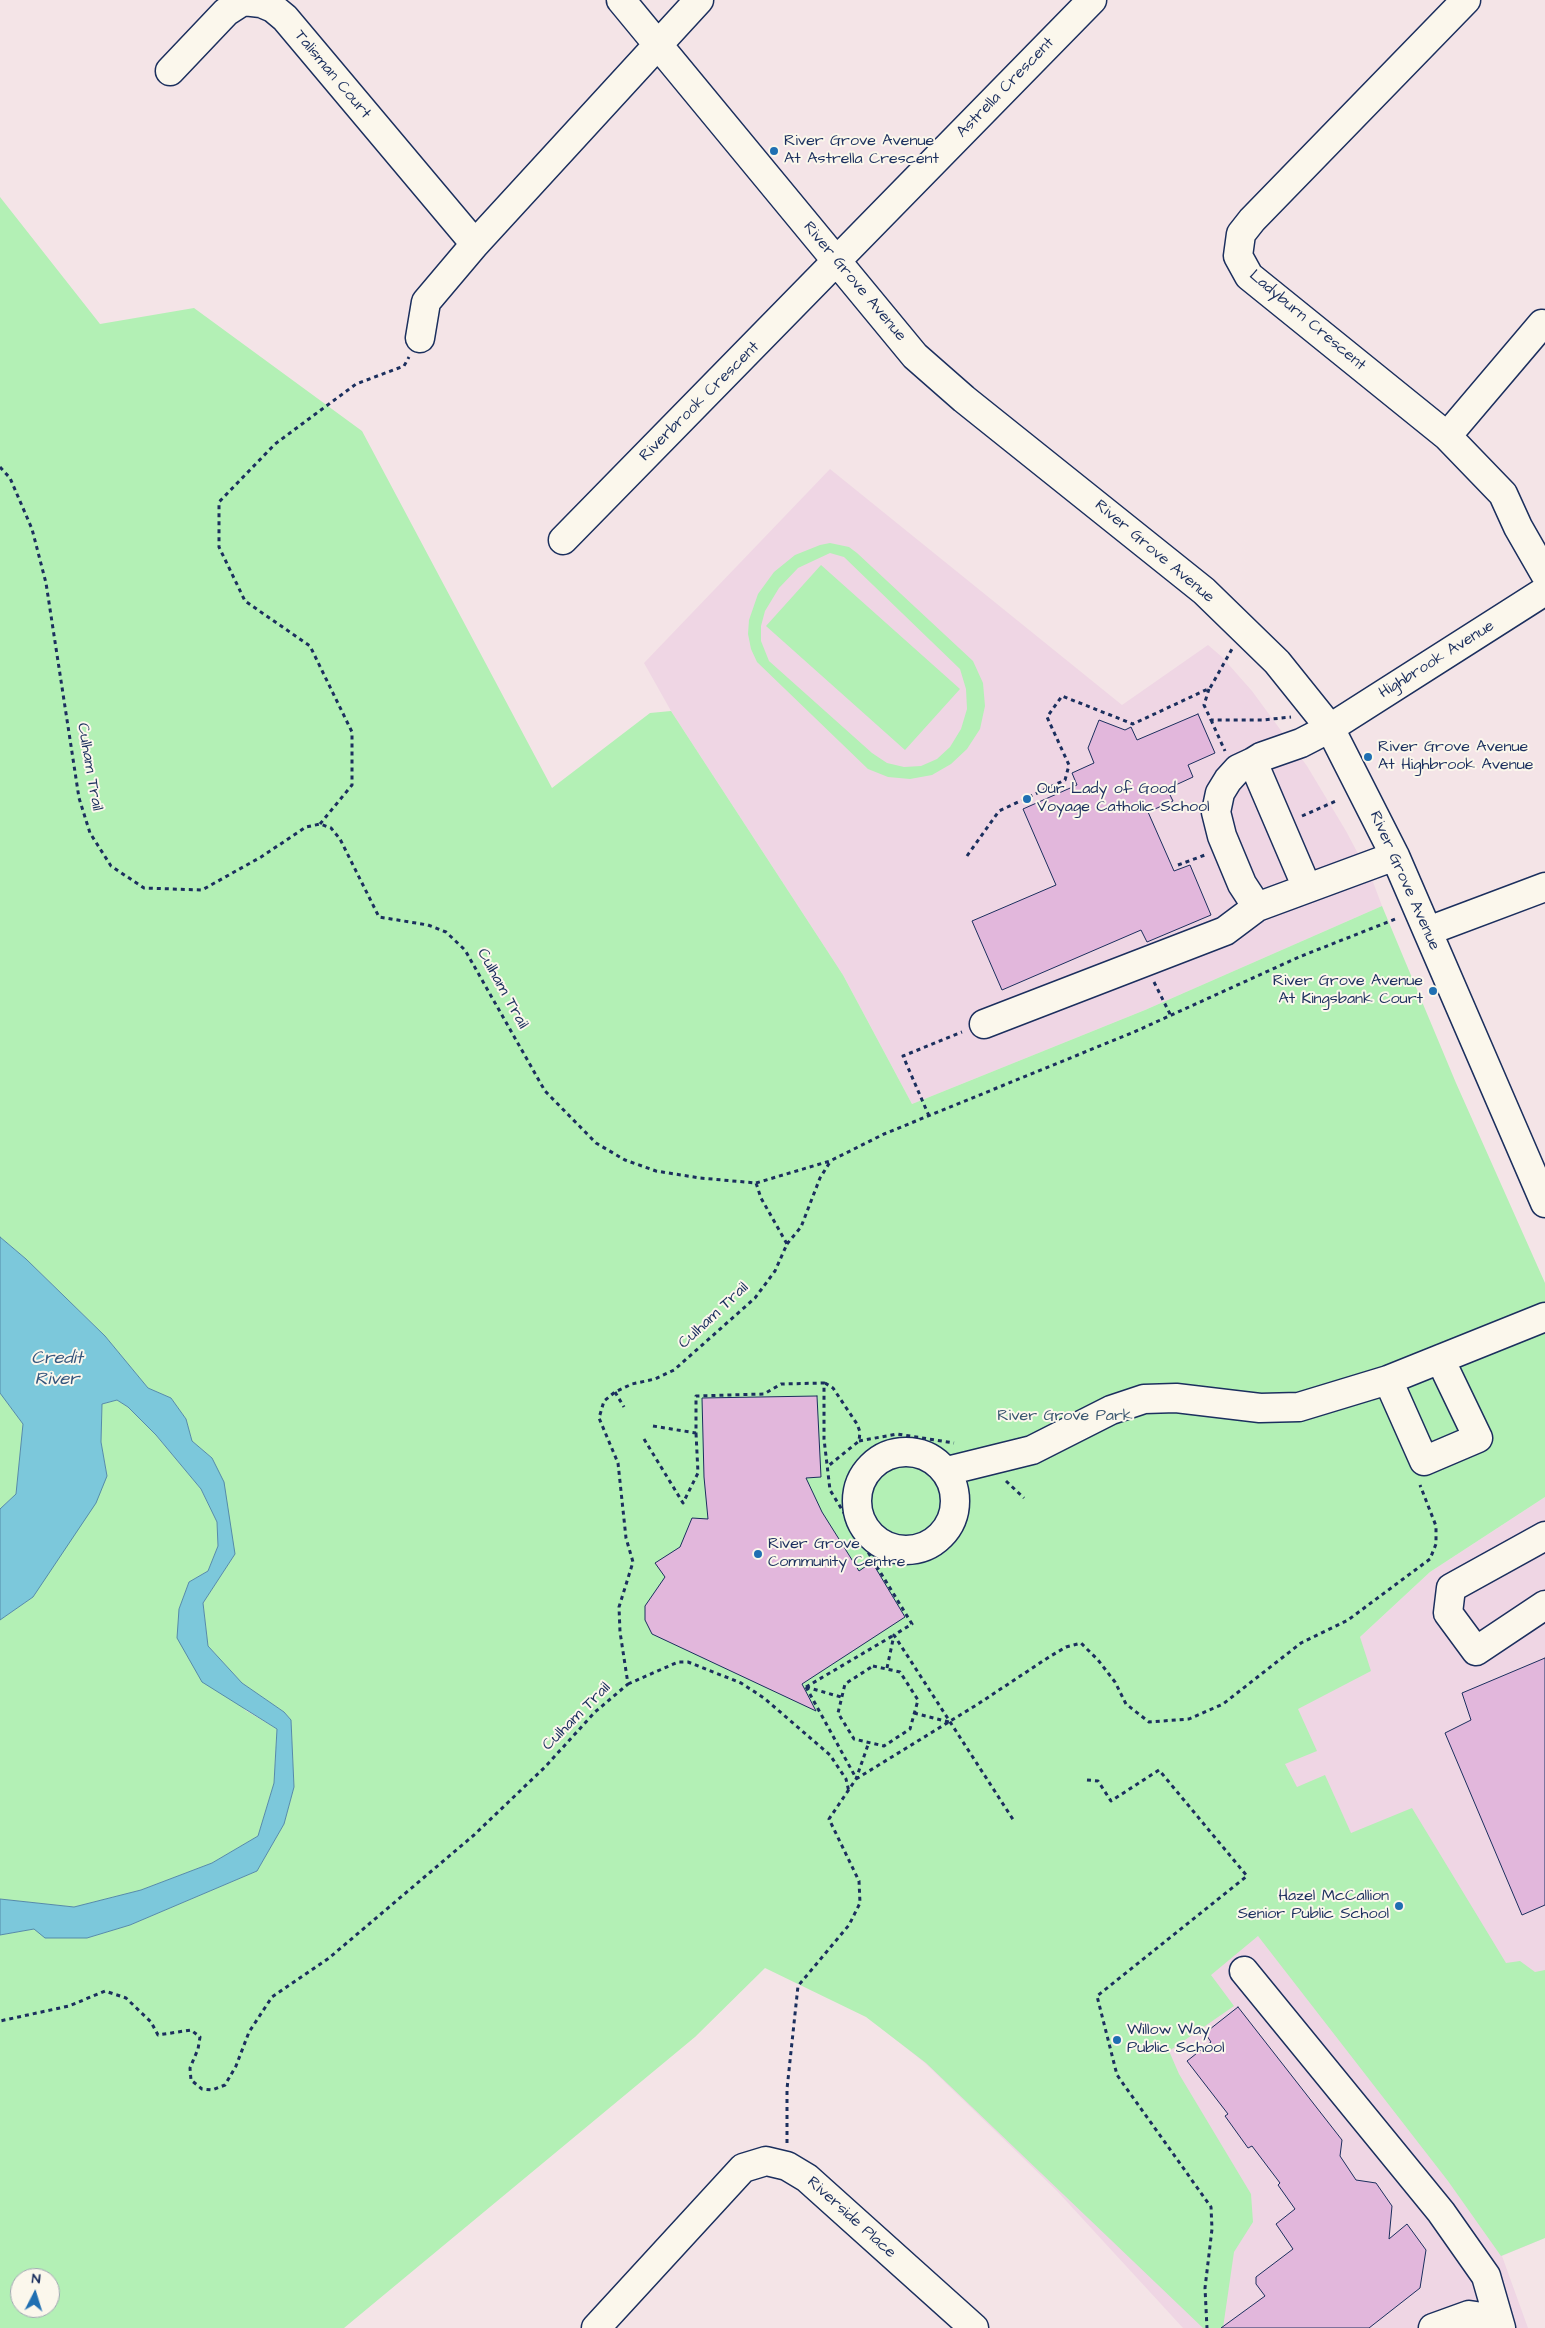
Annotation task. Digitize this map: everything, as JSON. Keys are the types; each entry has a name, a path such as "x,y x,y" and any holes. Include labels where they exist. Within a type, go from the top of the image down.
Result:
{"street":[{"name":"River Grove Avenue","path":"621,0 915,356 936,376 1204,591 1277,662 1324,721 1395,856 1545,1203"},
{"path":"420,338 426,302 475,244 699,0"},
{"name":"Astrella Crescent","path":"837,263 1092,0"},
{"name":"Ladyburn Crescent","path":"1466,0 1252,220 1241,234 1238,256 1249,276 1447,436 1503,494 1518,527 1545,574"},
{"name":"Talisman Court","path":"170,71 226,12 243,1 261,3 273,8 284,18 475,244"},
{"name":"Riverbrook Crescent","path":"563,540 837,263"},
{"path":"1447,436 1542,324"},
{"name":"Highbrook Avenue","path":"1257,907 1242,884 1222,836 1216,812 1220,793 1238,769 1261,757 1301,744 1324,721 1545,591"},
{"path":"1253,762 1307,888"},
{"path":"984,1024 1226,931 1257,907 1395,856"},
{"path":"1428,931 1545,886"},
{"path":"947,1471 1032,1450 1111,1410 1144,1399 1176,1398 1260,1408 1299,1407 1388,1380 1545,1317"},
{"path":"1388,1380 1424,1461 1478,1438 1440,1359"},
{"path":"1545,1536 1451,1588 1448,1613 1476,1651 1545,1605"},
{"path":"1244,1971 1441,2212 1486,2276 1499,2323"},
{"name":"Riverside Place","path":"596,2328 743,2168 766,2161 787,2166 807,2178 974,2328"},
{"path":"1433,2328 1469,2315 1499,2323"}],"path":[{"path":"320,824 352,785 352,732 310,646 245,602 219,547 219,502 275,444 356,384 404,366 420,338"},
{"name":"Culham Trail","path":"0,466 10,478 32,529 47,592 78,798 90,833 111,866 144,888 202,890 253,862 306,827 320,824 331,828 340,839 379,917 428,925 446,932 465,950 545,1091 596,1143 625,1160 656,1171 700,1178 756,1182"},
{"path":"1226,753 1204,705 1210,688 1243,629"},
{"path":"967,856 999,811 1065,780 1069,766 1047,717 1062,696 1133,724 1210,688"},
{"path":"1211,720 1324,721"},
{"path":"788,1244 761,1198 756,1182 830,1162 884,1134 1171,1016 1299,957 1399,918 1428,931"},
{"path":"1144,962 1171,1016"},
{"path":"929,1116 902,1056 984,1024"},
{"name":"Culham Trail","path":"0,2021 69,2006 105,1991 126,1998 151,2022 158,2035 191,2030 200,2037 198,2049 190,2068 191,2080 202,2089 212,2090 225,2085 236,2066 249,2032 272,1997 329,1958 474,1836 545,1767 594,1712 628,1684 620,1632 619,1607 633,1562 626,1538 618,1463 599,1418 604,1401 614,1392 632,1384 655,1379 674,1370 755,1298 775,1271 788,1244 801,1227 820,1178 830,1162"},
{"path":"806,1687 912,1624 830,1490 824,1439 824,1383"},
{"path":"644,1439 683,1503 698,1473 696,1396 764,1394 781,1384 824,1383 833,1388 857,1424 860,1432 859,1441 827,1467"},
{"path":"614,1392 624,1407"},
{"path":"653,1426 696,1432"},
{"path":"856,1779 949,1722 1049,1657 1066,1647 1081,1643 1098,1660 1115,1682 1126,1704 1149,1722 1189,1719 1223,1704 1301,1642 1348,1620 1430,1559 1436,1544 1436,1526 1419,1483 1424,1461"},
{"path":"894,1635 1014,1821"},
{"path":"887,1668 894,1635"},
{"path":"628,1684 678,1662 688,1662 741,1684 764,1698 830,1755 846,1779 849,1792"},
{"path":"873,1666 887,1668 900,1672 918,1700 910,1729 884,1746 854,1739 838,1713 845,1684 873,1666"},
{"path":"806,1687 856,1779"},
{"path":"806,1687 841,1697"},
{"path":"914,1713 949,1722"},
{"path":"787,2166 787,2089 798,1986 849,1925 860,1903 859,1881 829,1819 856,1779 869,1742"},
{"path":"1087,1780 1098,1782 1111,1800 1159,1770 1248,1876 1097,1996 1117,2075 1210,2207 1212,2229 1205,2288 1207,2328"}],"shaded area":[{"name":"Our Lady of Good Voyage Catholic School","path":"830,469 1122,705 1208,645 1222,657 1252,691 1307,766 1346,831 1373,882 1382,906 1145,1010 912,1104 843,975 671,711 644,663"},
{"path":"1545,1497 1545,2238 1502,2256 1528,2328 1183,2328 1058,2192 925,2063 867,2017 1360,1637 1430,1572"}],"green space":[{"name":"River Grove Park","path":"0,197 100,324 194,308 362,431 552,788 650,713 671,711 843,975 912,1104 1145,1010 1382,906 1456,1083 1545,1283 1545,1497 1430,1572 1360,1637 1371,1671 1298,1709 1317,1751 1285,1764 1297,1787 1325,1775 1351,1833 1412,1808 1506,1963 1520,1961 1535,1972 1545,1970 1545,2238 1501,2256 1448,2181 1258,1936 1211,1975 1234,2006 1169,2051 1179,2074 1251,2194 1253,2222 1234,2252 1223,2328 1203,2328 926,2063 866,2017 765,1968 695,2037 344,2328 0,2328 0,1935 34,1929 87,1938 130,1925 257,1871 284,1824 294,1787 291,1720 284,1712 242,1683 208,1646 203,1603 235,1554 212,1458 192,1441 186,1419 171,1398 148,1388 105,1336 26,1259 0,1237"},
{"path":"830,543 849,547 857,553 973,661 983,683 985,706 980,729 967,749 951,764 932,775 910,779 888,777 868,769 757,662 751,649 748,634 749,620 758,594 774,572 795,555","holes":["830,553 844,557 960,669 966,689 967,709 961,729 950,747 937,759 921,766 904,767 887,763 872,753 769,661 761,641 761,626 765,611 779,588 798,568"]},
{"path":"821,565 960,689 905,750 766,626"},
{"path":"0,1393 23,1424 16,1494 0,1509"},
{"path":"117,1400 128,1407 156,1435 201,1489 217,1522 218,1546 208,1571 189,1582 179,1609 245,1710 277,1729 274,1783 258,1836 212,1863 141,1890 74,1907 0,1899 0,1620 33,1597 107,1476 101,1442 102,1404"}],"water":[{"name":"Credit River","path":"0,1237 26,1259 105,1336 148,1388 171,1398 186,1419 192,1441 212,1458 224,1482 235,1554 203,1603 208,1646 242,1683 284,1712 291,1720 294,1787 284,1824 257,1871 130,1925 87,1938 45,1938 34,1929 0,1935 0,1899 74,1907 141,1890 212,1863 258,1836 274,1783 277,1729 202,1682 177,1638 179,1609 189,1582 208,1571 218,1546 217,1522 201,1489 156,1435 128,1407 117,1400 102,1404 101,1442 107,1476 96,1503 33,1597 0,1620 0,1509 16,1494 23,1424 0,1393"}],"building":[{"path":"1198,714 1215,753 1188,765 1193,777 1167,789 1173,801 1148,812 1174,871 1190,865 1211,915 1147,942 1141,930 1002,990 972,921 1056,885 1023,809 1077,785 1072,773 1094,763 1088,748 1099,720 1125,730 1131,727 1137,740"},
{"name":"River Grove Community Centre","path":"817,1396 821,1477 806,1478 822,1512 859,1571 872,1562 905,1617 802,1684 816,1711 652,1634 645,1620 645,1606 665,1577 655,1563 680,1547 692,1518 708,1519 704,1477 702,1398"},
{"path":"1545,1658 1545,1905 1522,1915 1445,1733 1471,1720 1462,1693"},
{"path":"1238,2007 1342,2140 1340,2156 1356,2180 1376,2183 1392,2206 1389,2239 1407,2224 1426,2250 1420,2288 1369,2328 1221,2328 1265,2296 1256,2284 1256,2277 1293,2249 1276,2224 1295,2209 1278,2185 1280,2183 1252,2146 1248,2148 1225,2116 1228,2114 1187,2061 1211,2042 1205,2033"}],"place":[{"name":"River Grove Avenue At Astrella Crescent","path":"774,151"},
{"name":"River Grove Avenue At Highbrook Avenue","path":"1368,757"},
{"name":"Our Lady of Good Voyage Catholic School","path":"1027,799"},
{"name":"River Grove Avenue At Kingsbank Court","path":"1433,991"},
{"name":"River Grove Community Centre","path":"758,1554"},
{"name":"Hazel McCallion Senior Public School","path":"1399,1906"},
{"name":"Willow Way Public School","path":"1117,2040"}]}
